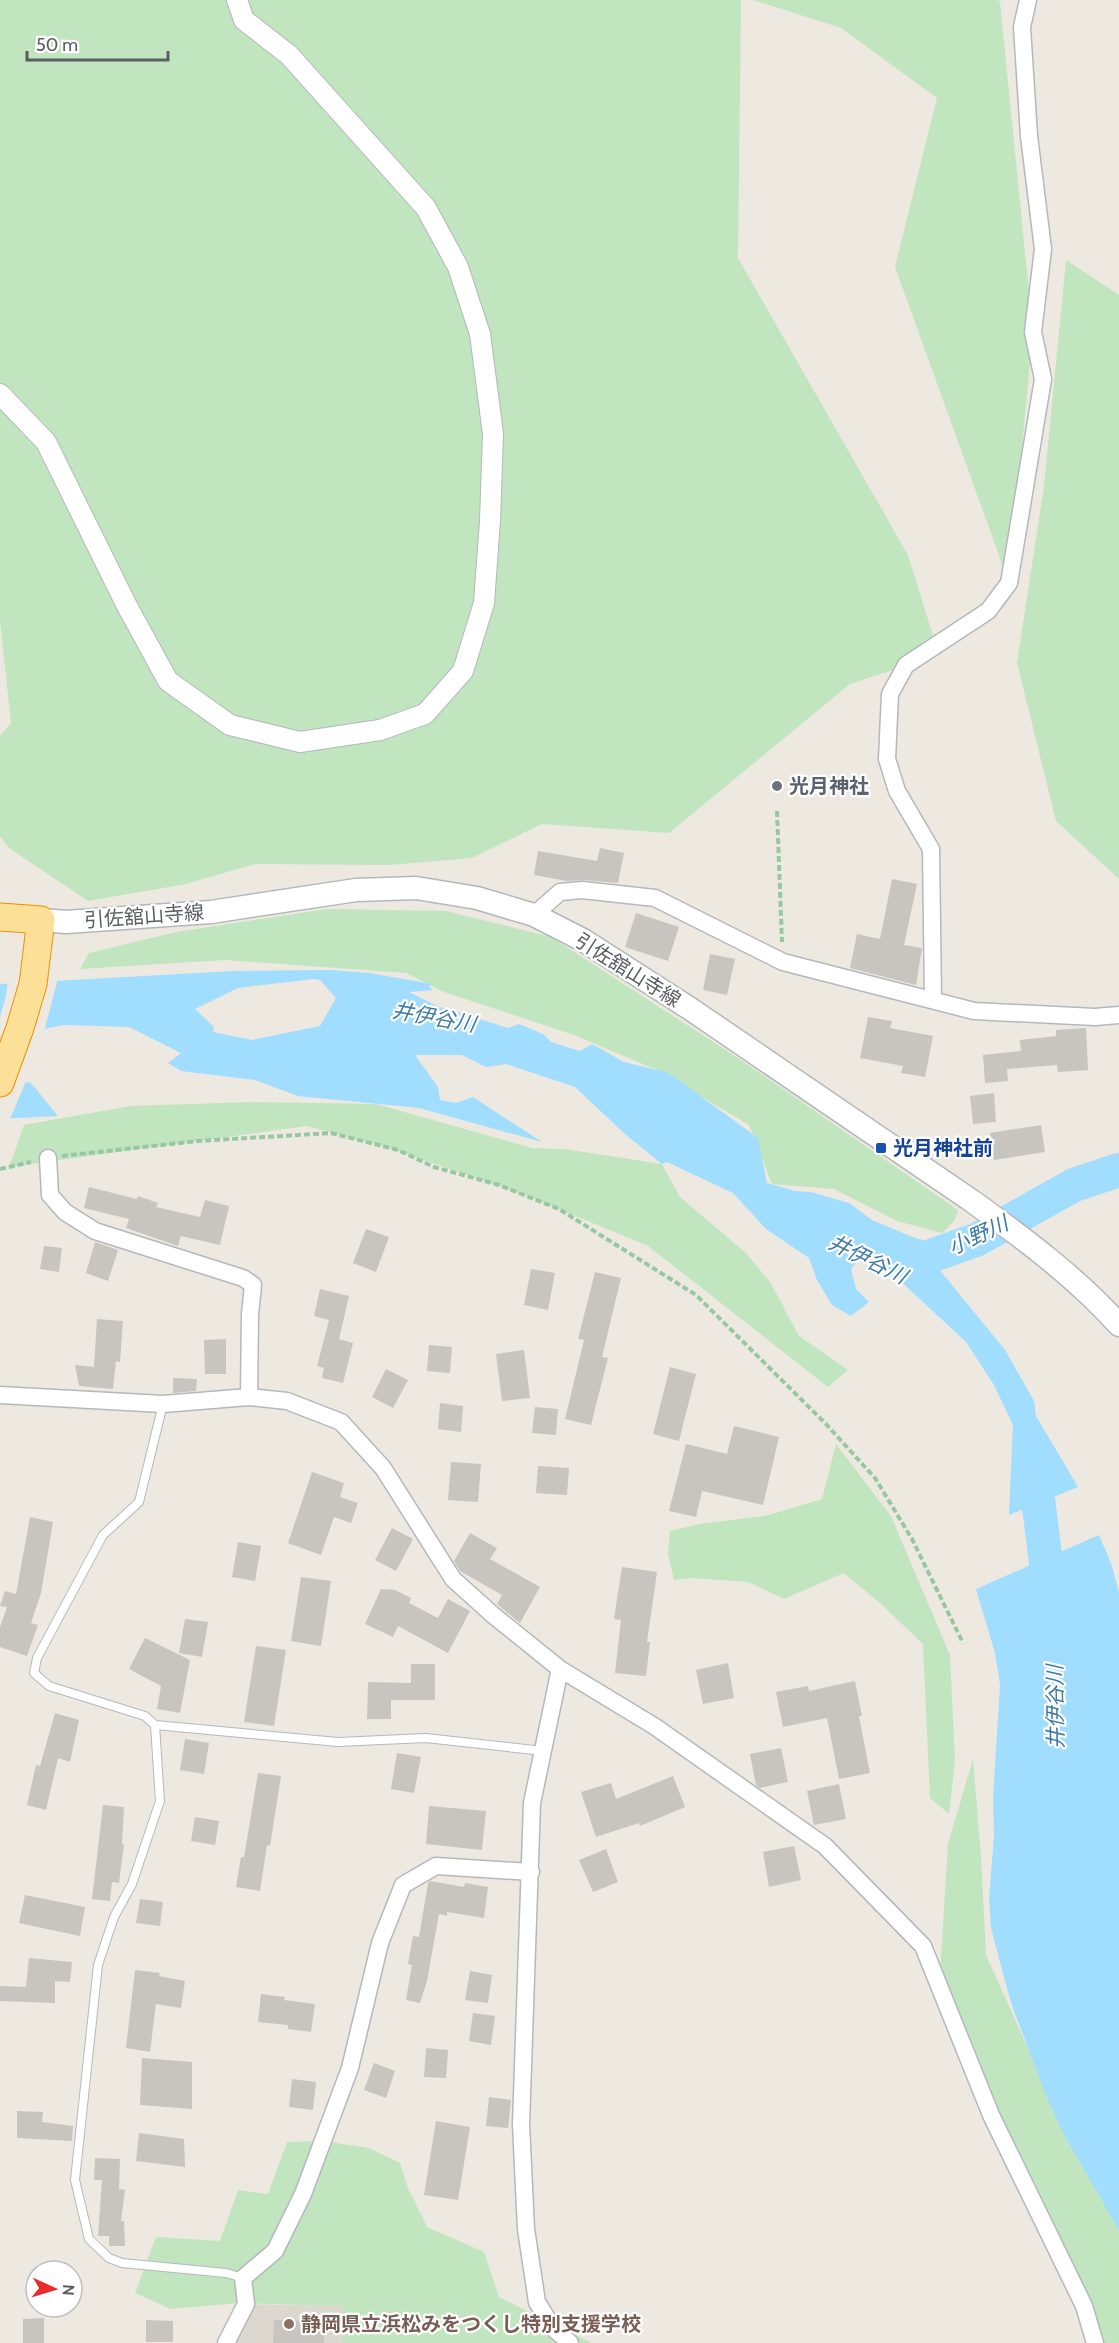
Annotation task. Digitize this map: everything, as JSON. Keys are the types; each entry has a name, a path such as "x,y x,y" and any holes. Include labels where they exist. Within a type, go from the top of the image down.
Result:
{"highway":[{"path":"0,917 40,920 38,950 29,1000 0,1083"}],"main road":[{"name":"引佐舘山寺線","path":"40,920 66,922 211,912 356,890 416,888 477,898 534,915 583,940 688,1008 972,1201 1017,1233 1102,1305 1119,1324"}],"street":[{"path":"0,394 46,442 168,681 230,724 300,742 380,730 425,714 463,671 484,603 493,434 480,334 458,267 426,208 289,55 244,20 237,0"},
{"path":"933,1000 931,849 897,791 887,759 890,694 906,665 988,611 1009,583 1043,379 1033,333 1043,249 1029,136 1022,27 1028,0"},
{"path":"534,915 560,892 582,890 655,898 783,962 974,1011 1095,1017 1119,1015"},
{"path":"48,1158 50,1195 65,1212 95,1231 243,1278 254,1285 250,1314 249,1396"},
{"path":"0,1395 163,1404 249,1396 287,1401 341,1422 383,1468 453,1579 493,1616 560,1669 654,1726 825,1846 923,1946 991,2115 1084,2306 1095,2343"},
{"path":"560,1669 532,1803 521,2124 526,2229 537,2302 553,2328 570,2343"},
{"path":"226,2343 246,2304 243,2278 275,2251 303,2194 350,2068 380,1943 403,1885 436,1866 531,1872"}],"lane":[{"path":"163,1404 139,1502 103,1535 37,1658 34,1673 49,1686 145,1716 155,1725 338,1742 426,1738 543,1751"},
{"path":"155,1725 160,1800 132,1884 114,1917 98,1965 75,2180 89,2239 109,2258 122,2263 226,2273 243,2278"}],"path":[{"path":"777,811 783,962"},
{"path":"0,1168 48,1158 198,1141 331,1133 398,1150 434,1167 499,1185 559,1209 696,1294 825,1423 875,1478 912,1539 963,1643"}],"shaded area":[{"name":"静岡県立浜松みをつくし特別支援学校","path":"246,2304 345,2306 342,2343 226,2343"}],"green space":[{"path":"0,0 741,0 738,258 908,555 939,655 850,684 669,833 542,824 472,858 389,865 255,864 186,884 88,901 9,848 0,836 0,736 11,723 0,621"},
{"path":"753,0 998,0 1000,2 1033,332 1009,583 895,267 937,98 841,28"},
{"path":"1066,260 1119,295 1119,879 1056,821 1017,663 1044,486"},
{"path":"327,909 446,911 551,937 738,1058 958,1210 955,1220 942,1233 897,1221 834,1189 772,1184 749,1125 657,1070 574,1035 444,992 406,973 225,960 80,969 89,953 176,932"},
{"path":"251,1102 376,1104 532,1148 564,1149 662,1164 680,1197 746,1253 770,1282 799,1336 848,1370 828,1387 648,1246 525,1195 389,1148 307,1126 9,1167 24,1125 130,1106"},
{"path":"836,1444 891,1516 950,1655 955,1761 949,1814 930,1798 923,1644 881,1604 844,1573 784,1599 748,1582 692,1578 674,1580 668,1554 670,1531 700,1524 769,1515 822,1499"},
{"path":"973,1759 986,1955 1027,2046 1119,2228 1119,2343 1097,2343 1093,2339 940,1973 948,1844"},
{"path":"323,2141 369,2148 400,2163 408,2188 427,2227 484,2252 499,2297 592,2343 342,2343 344,2306 239,2303 171,2309 135,2293 156,2237 220,2241 238,2190 268,2194 287,2142"}],"water":[{"path":"330,970 369,973 433,984 429,986 433,990 409,992 437,1006 508,1028 519,1024 543,1034 551,1042 580,1051 592,1044 624,1062 669,1073 758,1138 767,1183 849,1203 872,1220 934,1246 934,1263 1005,1350 1034,1401 1036,1416 1078,1487 1009,1515 1013,1425 994,1385 966,1342 895,1276 859,1259 851,1269 856,1289 869,1302 851,1316 832,1305 817,1280 809,1258 766,1229 733,1193 667,1162 662,1164 625,1134 575,1087 506,1064 486,1067 462,1055 415,1055 438,1087 440,1100 456,1103 473,1097 542,1142 419,1108 298,1096 255,1080 181,1071 168,1063 181,1053 129,1027 63,1025 0,1039 0,984 234,971","holes":["320,980 336,998 320,1026 252,1040 213,1032 214,1027 195,1009 238,988"]},
{"path":"0,1076 31,1083 58,1116 0,1119"},
{"path":"1099,1535 1111,1563 1119,1592 1119,2230 1063,2133 1046,2095 1011,2003 991,1928 989,1899 1000,1685 995,1653 976,1589"}],"pier":[{"path":"58,978 44,1032 0,1042 0,1017 8,980"},
{"path":"0,1073 27,1079 9,1121 0,1122"}],"building":[{"path":"600,848 624,853 618,883 567,881 534,875 538,851 597,861"},
{"path":"892,879 917,884 904,945 922,948 916,985 850,968 857,934 880,939"},
{"path":"636,913 679,927 668,961 625,947"},
{"path":"710,954 735,959 727,995 703,990"},
{"path":"868,1017 892,1021 890,1028 933,1036 925,1077 901,1073 903,1066 860,1058"},
{"path":"1086,1028 1088,1070 1058,1072 1057,1065 1007,1069 1008,1081 985,1083 983,1055 1021,1051 1020,1040 1056,1036 1056,1030"},
{"path":"994,1093 996,1122 973,1124 970,1096"},
{"path":"1041,1125 1045,1152 994,1160 990,1133"},
{"path":"89,1187 137,1199 138,1196 158,1203 156,1207 200,1217 205,1200 229,1206 220,1245 181,1236 178,1246 126,1228 129,1219 84,1208"},
{"path":"366,1229 389,1237 376,1272 353,1263"},
{"path":"95,1242 118,1250 108,1281 86,1273"},
{"path":"44,1246 62,1248 59,1272 40,1269"},
{"path":"531,1269 555,1273 548,1310 524,1305"},
{"path":"595,1272 621,1278 602,1357 608,1358 591,1425 565,1419 584,1340 578,1339"},
{"path":"320,1289 349,1296 339,1339 353,1343 343,1383 322,1378 324,1368 317,1366 329,1320 314,1316"},
{"path":"97,1319 123,1321 120,1362 116,1361 113,1389 79,1386 75,1365 94,1367"},
{"path":"226,1339 226,1374 205,1374 204,1340"},
{"path":"429,1345 452,1347 450,1373 427,1371"},
{"path":"524,1350 530,1398 502,1401 496,1354"},
{"path":"670,1367 696,1374 679,1441 653,1434"},
{"path":"386,1369 408,1380 393,1408 372,1397"},
{"path":"173,1378 197,1379 196,1391 173,1393"},
{"path":"440,1403 463,1406 461,1432 438,1429"},
{"path":"535,1407 558,1409 556,1435 532,1433"},
{"path":"734,1426 779,1437 763,1505 702,1491 696,1517 669,1511 686,1444 727,1454"},
{"path":"451,1462 481,1464 478,1502 448,1500"},
{"path":"538,1466 569,1468 567,1495 536,1493"},
{"path":"312,1472 344,1483 340,1497 358,1503 351,1523 334,1517 321,1555 288,1543"},
{"path":"30,1517 53,1522 41,1593 31,1623 38,1625 27,1656 0,1647 0,1627 7,1607 0,1606 5,1591 16,1594"},
{"path":"392,1528 413,1539 396,1571 375,1560"},
{"path":"470,1533 497,1548 490,1559 540,1587 520,1623 497,1604 502,1595 460,1571 454,1561"},
{"path":"238,1542 261,1546 255,1581 232,1577"},
{"path":"622,1567 657,1572 647,1642 650,1642 646,1676 615,1673 621,1620 614,1619"},
{"path":"301,1577 331,1581 321,1646 291,1641"},
{"path":"381,1589 395,1590 411,1598 409,1603 438,1618 448,1599 470,1611 448,1653 398,1626 393,1637 365,1624"},
{"path":"185,1619 208,1622 202,1657 179,1653"},
{"path":"145,1638 190,1660 180,1713 157,1709 161,1686 129,1669"},
{"path":"256,1646 286,1650 274,1726 244,1722"},
{"path":"728,1663 734,1698 703,1704 696,1670"},
{"path":"411,1664 435,1664 435,1700 391,1700 391,1719 367,1719 368,1682 411,1683"},
{"path":"855,1681 870,1773 839,1779 827,1718 783,1727 776,1692 808,1686 809,1691"},
{"path":"55,1713 79,1720 70,1762 58,1758 46,1810 27,1805 36,1765 40,1766"},
{"path":"185,1739 209,1743 204,1774 180,1770"},
{"path":"781,1748 788,1782 760,1788 756,1785 750,1754"},
{"path":"397,1753 421,1757 414,1793 391,1789"},
{"path":"258,1773 281,1776 260,1891 236,1887 241,1857 244,1857"},
{"path":"673,1776 685,1807 640,1826 639,1823 596,1837 581,1792 611,1783 616,1799"},
{"path":"839,1784 846,1819 814,1825 807,1791"},
{"path":"103,1805 124,1807 122,1844 124,1844 119,1883 112,1882 110,1901 92,1899"},
{"path":"429,1806 486,1811 482,1850 426,1844"},
{"path":"195,1817 219,1821 215,1845 191,1841"},
{"path":"794,1846 801,1880 769,1887 763,1852"},
{"path":"606,1849 618,1882 593,1892 579,1860"},
{"path":"430,1881 464,1887 465,1883 488,1887 484,1918 447,1912 447,1916 439,1914 427,1981 420,2003 406,2000 412,1965 408,1964 413,1936 419,1937"},
{"path":"25,1895 85,1907 80,1936 19,1923"},
{"path":"140,1899 163,1902 160,1926 136,1923"},
{"path":"29,1958 72,1962 70,1982 55,1981 55,2003 0,2001 0,1986 26,1987"},
{"path":"135,1970 160,1973 159,1976 185,1981 181,2008 156,2004 150,2052 126,2048"},
{"path":"470,1971 492,1975 488,2003 465,2000"},
{"path":"261,1994 315,2004 311,2032 288,2029 288,2025 258,2022"},
{"path":"473,2013 495,2016 491,2045 469,2041"},
{"path":"426,2048 448,2050 446,2078 424,2077"},
{"path":"142,2058 192,2062 192,2109 140,2105"},
{"path":"374,2063 395,2071 386,2098 364,2090"},
{"path":"292,2079 316,2082 313,2110 289,2107"},
{"path":"489,2097 511,2100 508,2128 486,2126"},
{"path":"17,2111 43,2112 42,2122 73,2126 72,2141 17,2138"},
{"path":"436,2121 470,2127 458,2200 424,2195"},
{"path":"139,2133 184,2139 185,2167 136,2161"},
{"path":"95,2158 120,2159 119,2189 125,2190 121,2221 124,2221 125,2246 109,2246 109,2236 98,2236 102,2180 94,2180"},
{"path":"23,2319 44,2319 44,2343 23,2343"},
{"path":"146,2320 173,2321 173,2342 146,2342"},
{"path":"274,2320 324,2321 324,2343 273,2343"}],"waterway":[{"name":"小野川","path":"887,1250 925,1258 976,1240 1074,1185 1119,1170"},
{"name":"井伊谷川","path":"1033,1458 1051,1604"}],"place":[{"name":"光月神社","path":"777,786"},
{"name":"光月神社前","path":"881,1148"},
{"name":"静岡県立浜松みをつくし特別支援学校","path":"289,2324"}]}
